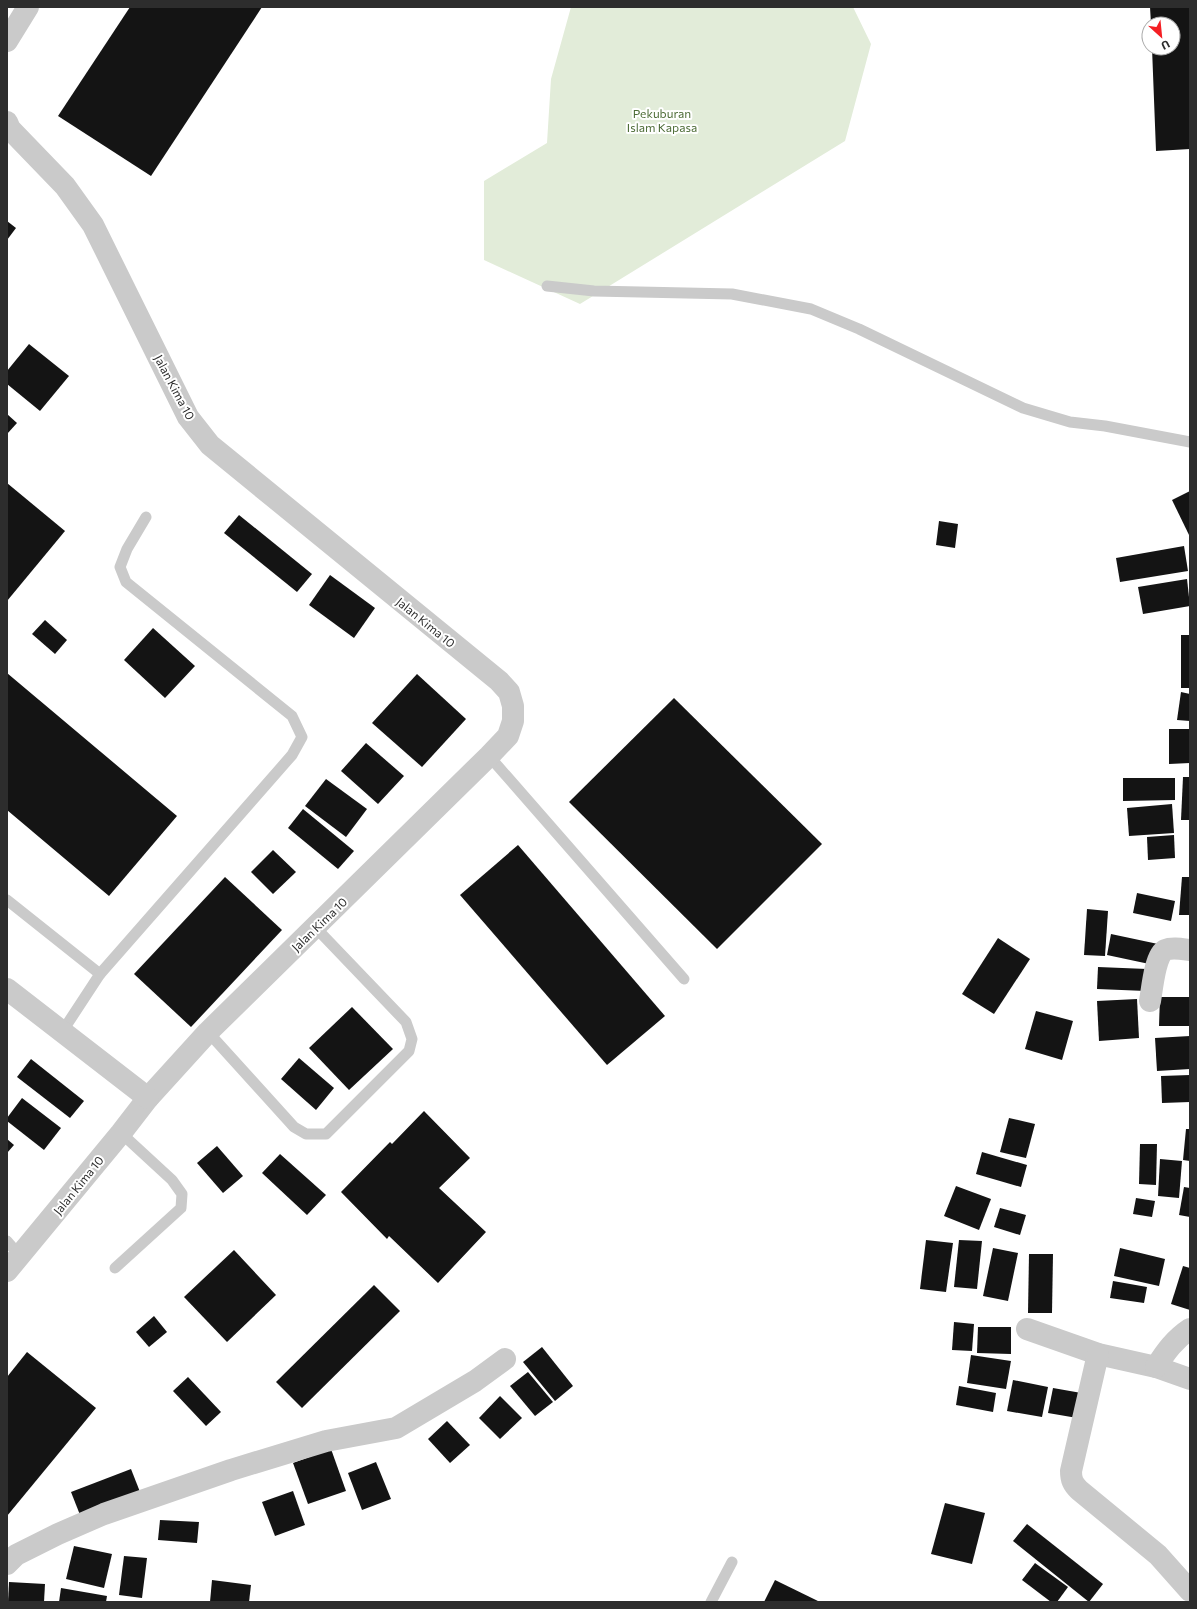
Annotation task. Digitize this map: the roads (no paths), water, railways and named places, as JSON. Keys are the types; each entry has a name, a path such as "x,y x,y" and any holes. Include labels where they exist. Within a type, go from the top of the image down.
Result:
{"street":[{"path":"7,41 28,7"},
{"name":"Jalan Kima 10","path":"7,122 10,129 65,186 93,224 188,417 210,444 499,682 508,692 513,706 513,721 508,736 208,1032 148,1098 121,1133 11,1256"},
{"path":"1150,1001 1158,957 1164,951 1170,949 1190,950"},
{"path":"7,989 148,1098"},
{"path":"1027,1329 1098,1354 1156,1367 1190,1378"},
{"path":"1156,1367 1166,1349 1190,1329"},
{"path":"1098,1354 1071,1471 1071,1480 1079,1490 1158,1554 1190,1592"},
{"path":"7,1564 16,1555 58,1534 119,1508 231,1470 326,1441 396,1428 475,1381 505,1359"}],"lane":[{"path":"547,286 594,291 732,294 811,309 859,329 1023,408 1070,422 1105,426 1190,442"},
{"path":"62,1032 100,974 292,755 302,737 292,716 126,582 120,567 127,549 146,517"},
{"path":"489,756 684,979"},
{"path":"7,900 100,974"},
{"path":"208,1032 294,1126 306,1134 326,1134 409,1051 412,1039 406,1022 315,927"},
{"path":"115,1268 181,1208 182,1194 172,1180 121,1133"},
{"path":"711,1602 732,1562"}],"park label":[{"name":"Pekuburan Islam Kapasa","path":"662,120"}]}
